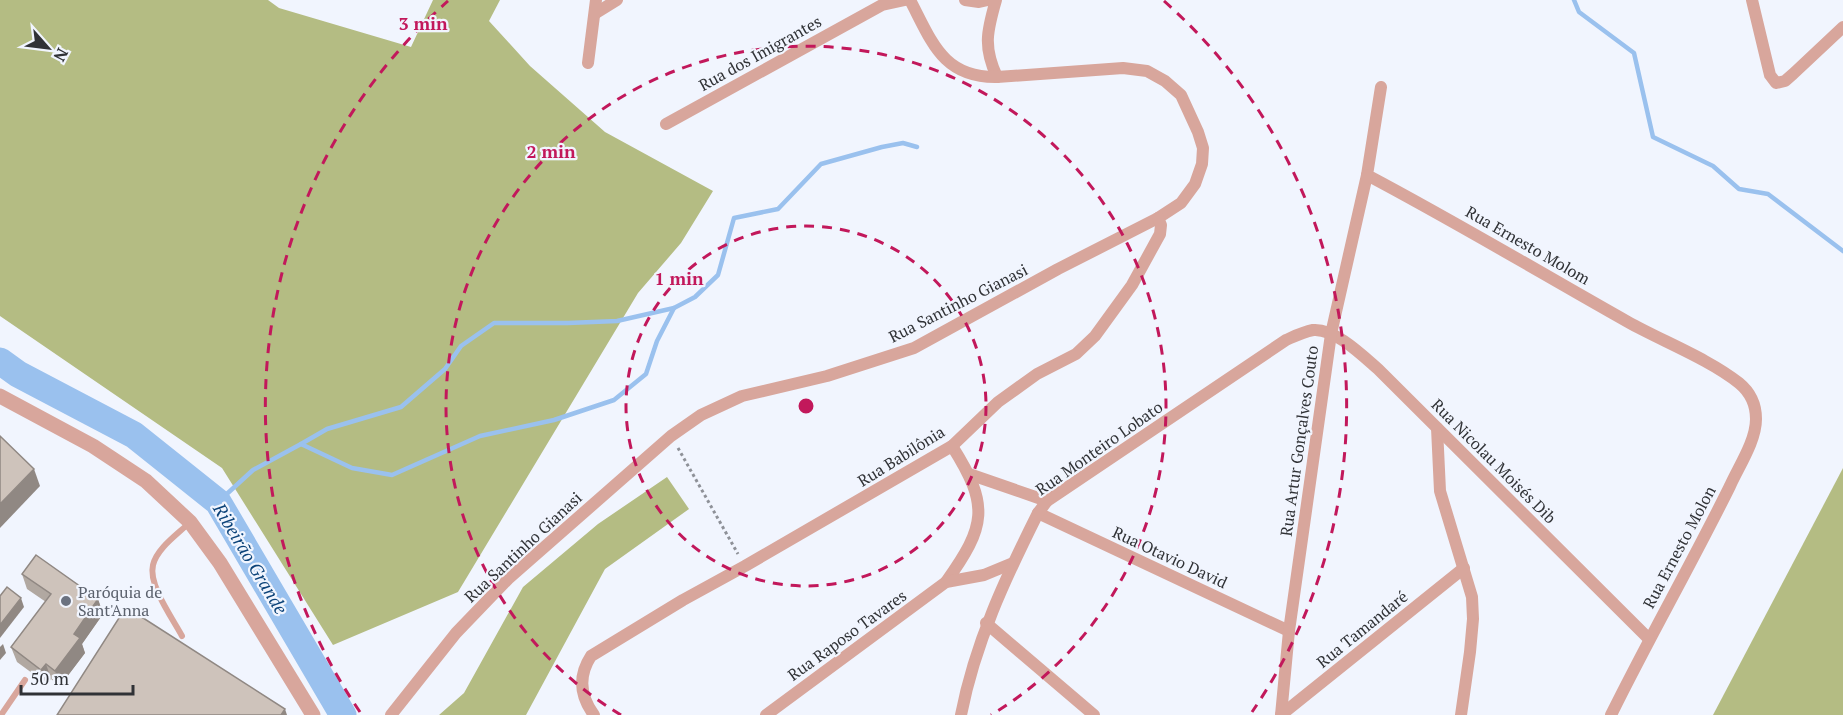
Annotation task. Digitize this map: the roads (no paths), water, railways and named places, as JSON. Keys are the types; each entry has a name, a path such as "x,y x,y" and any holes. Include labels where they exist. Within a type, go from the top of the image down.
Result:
{"street":[{"path":"588,63 596,6 617,0"},
{"name":"Rua dos Imigrantes","path":"666,124 880,3 905,0"},
{"name":"Rua Santinho Gianasi","path":"391,715 456,633 508,579 671,436 701,415 742,396 845,371 914,348 1058,268 1158,218 1180,203 1195,184 1202,164 1203,148 1191,114 1181,96 1165,81 1147,71 1123,68 979,78 952,66 938,51 910,0"},
{"path":"965,0 979,2 988,0"},
{"path":"996,0 987,45 997,77"},
{"path":"1752,0 1768,71 1773,81 1780,83 1785,81 1843,27"},
{"path":"1367,175 1381,87"},
{"name":"Rua Artur Gonçalves Couto","path":"1281,715 1289,631 1331,334 1367,175"},
{"name":"Rua Ernesto Molom","path":"1367,175 1728,375 1747,390"},
{"name":"Rua Babilônia","path":"594,715 583,694 581,682 584,667 591,656 683,600 952,446 998,402 1037,374 1076,354 1095,336 1132,285 1160,234 1161,225 1158,218"},
{"name":"Rua Monteiro Lobato","path":"961,715 974,657 986,623 1038,513 1047,501 1286,340 1316,330 1331,334"},
{"name":"Rua Nicolau Moisés Dib","path":"1331,334 1350,345 1378,369 1648,639"},
{"name":"Rua Ernesto Molon","path":"1611,715 1648,639 1712,523 1748,448 1756,421 1755,409 1747,390"},
{"path":"0,396 93,446 146,481 190,522 220,563 314,715"},
{"path":"1437,428 1440,491 1472,597 1473,619 1461,715"},
{"name":"Rua Raposo Tavares","path":"766,715 946,582 973,542 980,519 969,474 952,446"},
{"path":"969,474 1047,501"},
{"name":"Rua Otavio David","path":"1038,513 1289,631"},
{"name":"Rua Raposo Tavares","path":"946,582 984,575 1013,563"},
{"name":"Rua Tamandaré","path":"1281,715 1464,568"},
{"path":"986,623 1094,715"}],"lane":[{"path":"183,636 152,581 153,564 161,551 190,522"},
{"path":"1,715 26,680"}],"waterway":[{"path":"1574,0 1579,12 1634,53 1653,137 1713,166 1739,189 1768,194 1843,251"},
{"path":"218,502 253,470 301,444 352,468 392,475 480,436 554,420 614,400 646,374 657,341 674,308 695,297 718,275 734,218 778,209 821,164 903,143 917,147"},
{"path":"301,444 327,429 401,407 445,369 461,346 494,323 617,321 674,308"},
{"name":"Ribeirão Grande","path":"0,361 18,374 134,435 218,502 343,715"}],"place":[{"name":"Paróquia de Sant'Anna","path":"66,601"}]}
